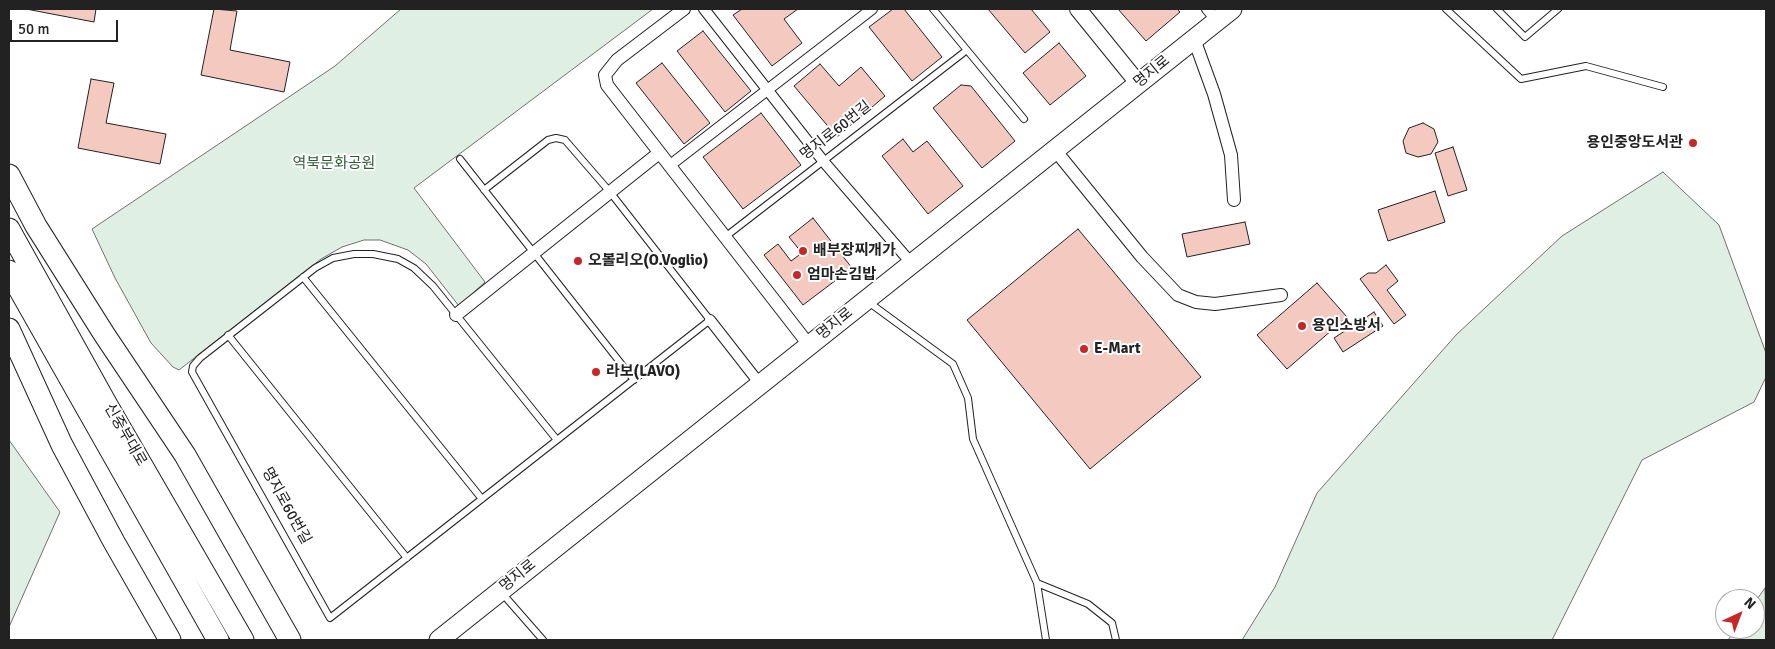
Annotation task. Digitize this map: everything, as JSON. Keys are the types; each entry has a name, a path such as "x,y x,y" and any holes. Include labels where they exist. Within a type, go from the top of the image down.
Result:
{"highway":[{"path":"9,176 36,226 83,301 185,455 290,640"},
{"name":"신중부대로","path":"9,229 107,405 243,640"},
{"name":"신중부대로","path":"9,271 218,640"},
{"path":"9,329 62,445 114,542 170,640"}],"main road":[{"name":"명지로","path":"439,640 1194,39 1212,15 1232,9"}],"street":[{"path":"684,9 617,60 605,75 611,92 809,345"},
{"path":"704,9 824,162 912,264"},
{"path":"669,166 872,9"},
{"path":"1078,9 1138,83"},
{"path":"1194,39 1214,94 1231,154 1234,200"},
{"path":"1055,150 1142,257 1178,295 1196,302 1215,304 1281,295"},
{"path":"456,315 659,153"},
{"path":"710,320 760,384"}],"lane":[{"path":"933,9 1024,119"},
{"path":"1446,9 1521,80 1586,66 1663,87"},
{"path":"1497,9 1525,37 1558,9"},
{"name":"명지로60번길","path":"725,237 967,50"},
{"path":"484,190 548,140 556,138 565,140 573,146 710,320"},
{"path":"460,159 634,380"},
{"name":"명지로60번길","path":"557,440 433,286 414,268 398,259 373,254 354,254 333,258 303,277 228,335 193,366 192,372 330,618 634,380 710,320"},
{"path":"303,277 482,499"},
{"path":"866,300 953,364 968,398 973,439 1037,583 1046,640"},
{"path":"228,335 407,558"},
{"path":"1037,583 1088,604 1112,623 1116,640"},
{"path":"500,591 543,640"}],"green space":[{"name":"역북문화공원","path":"401,9 653,9 414,188 485,282 459,306 426,264 408,250 380,240 364,240 342,247 321,259 179,370 173,367 151,343 115,278 92,229 335,66"},
{"path":"1663,172 1719,225 1766,353 1766,377 1754,402 1642,460 1552,640 1242,640 1275,587 1317,493 1456,335 1562,236"},
{"path":"9,440 60,512 9,627"},
{"path":"1764,589 1766,640 1728,640 1765,639"}],"building":[{"path":"26,9 96,9 94,22"},
{"path":"214,9 237,11 230,50 290,62 284,92 201,75"},
{"path":"742,9 798,9 784,19 802,43 772,66 733,15"},
{"path":"893,9 904,9 942,57 912,81 869,27"},
{"path":"988,9 1031,9 1050,32 1025,53"},
{"path":"1118,9 1177,9 1180,12 1146,41"},
{"path":"703,31 751,91 725,112 677,51"},
{"path":"1059,43 1086,76 1050,105 1023,73"},
{"path":"662,63 710,123 684,144 636,83"},
{"path":"820,64 839,86 861,67 885,96 837,137 794,86"},
{"path":"91,79 114,83 106,123 166,134 160,164 78,148"},
{"path":"961,85 971,86 1015,141 982,168 933,108"},
{"path":"761,113 801,165 743,209 703,157"},
{"path":"1423,123 1434,129 1438,142 1431,154 1418,157 1406,153 1403,141 1409,128"},
{"path":"903,139 913,152 927,141 963,186 928,214 882,156"},
{"path":"1453,147 1467,190 1448,196 1435,153"},
{"path":"1435,191 1445,222 1388,241 1378,210"},
{"path":"813,218 852,268 803,305 764,255 778,244 791,261 802,253 789,237"},
{"path":"1245,222 1250,244 1187,257 1182,234"},
{"name":"E-Mart","path":"1078,229 1201,377 1090,469 967,320"},
{"path":"1386,265 1398,281 1387,290 1406,315 1394,324 1360,279 1368,273 1376,273"},
{"name":"용인소방서","path":"1317,283 1347,317 1287,369 1257,335"},
{"path":"1374,312 1383,326 1343,352 1334,338"}],"place":[{"name":"용인중앙도서관","path":"1693,143"},
{"name":"배부장찌개가","path":"803,251"},
{"name":"오볼리오(O.Voglio)","path":"578,261"},
{"name":"엄마손김밥","path":"797,275"},
{"name":"용인소방서","path":"1302,326"},
{"name":"E-Mart","path":"1084,349"},
{"name":"라보(LAVO)","path":"596,372"}]}
